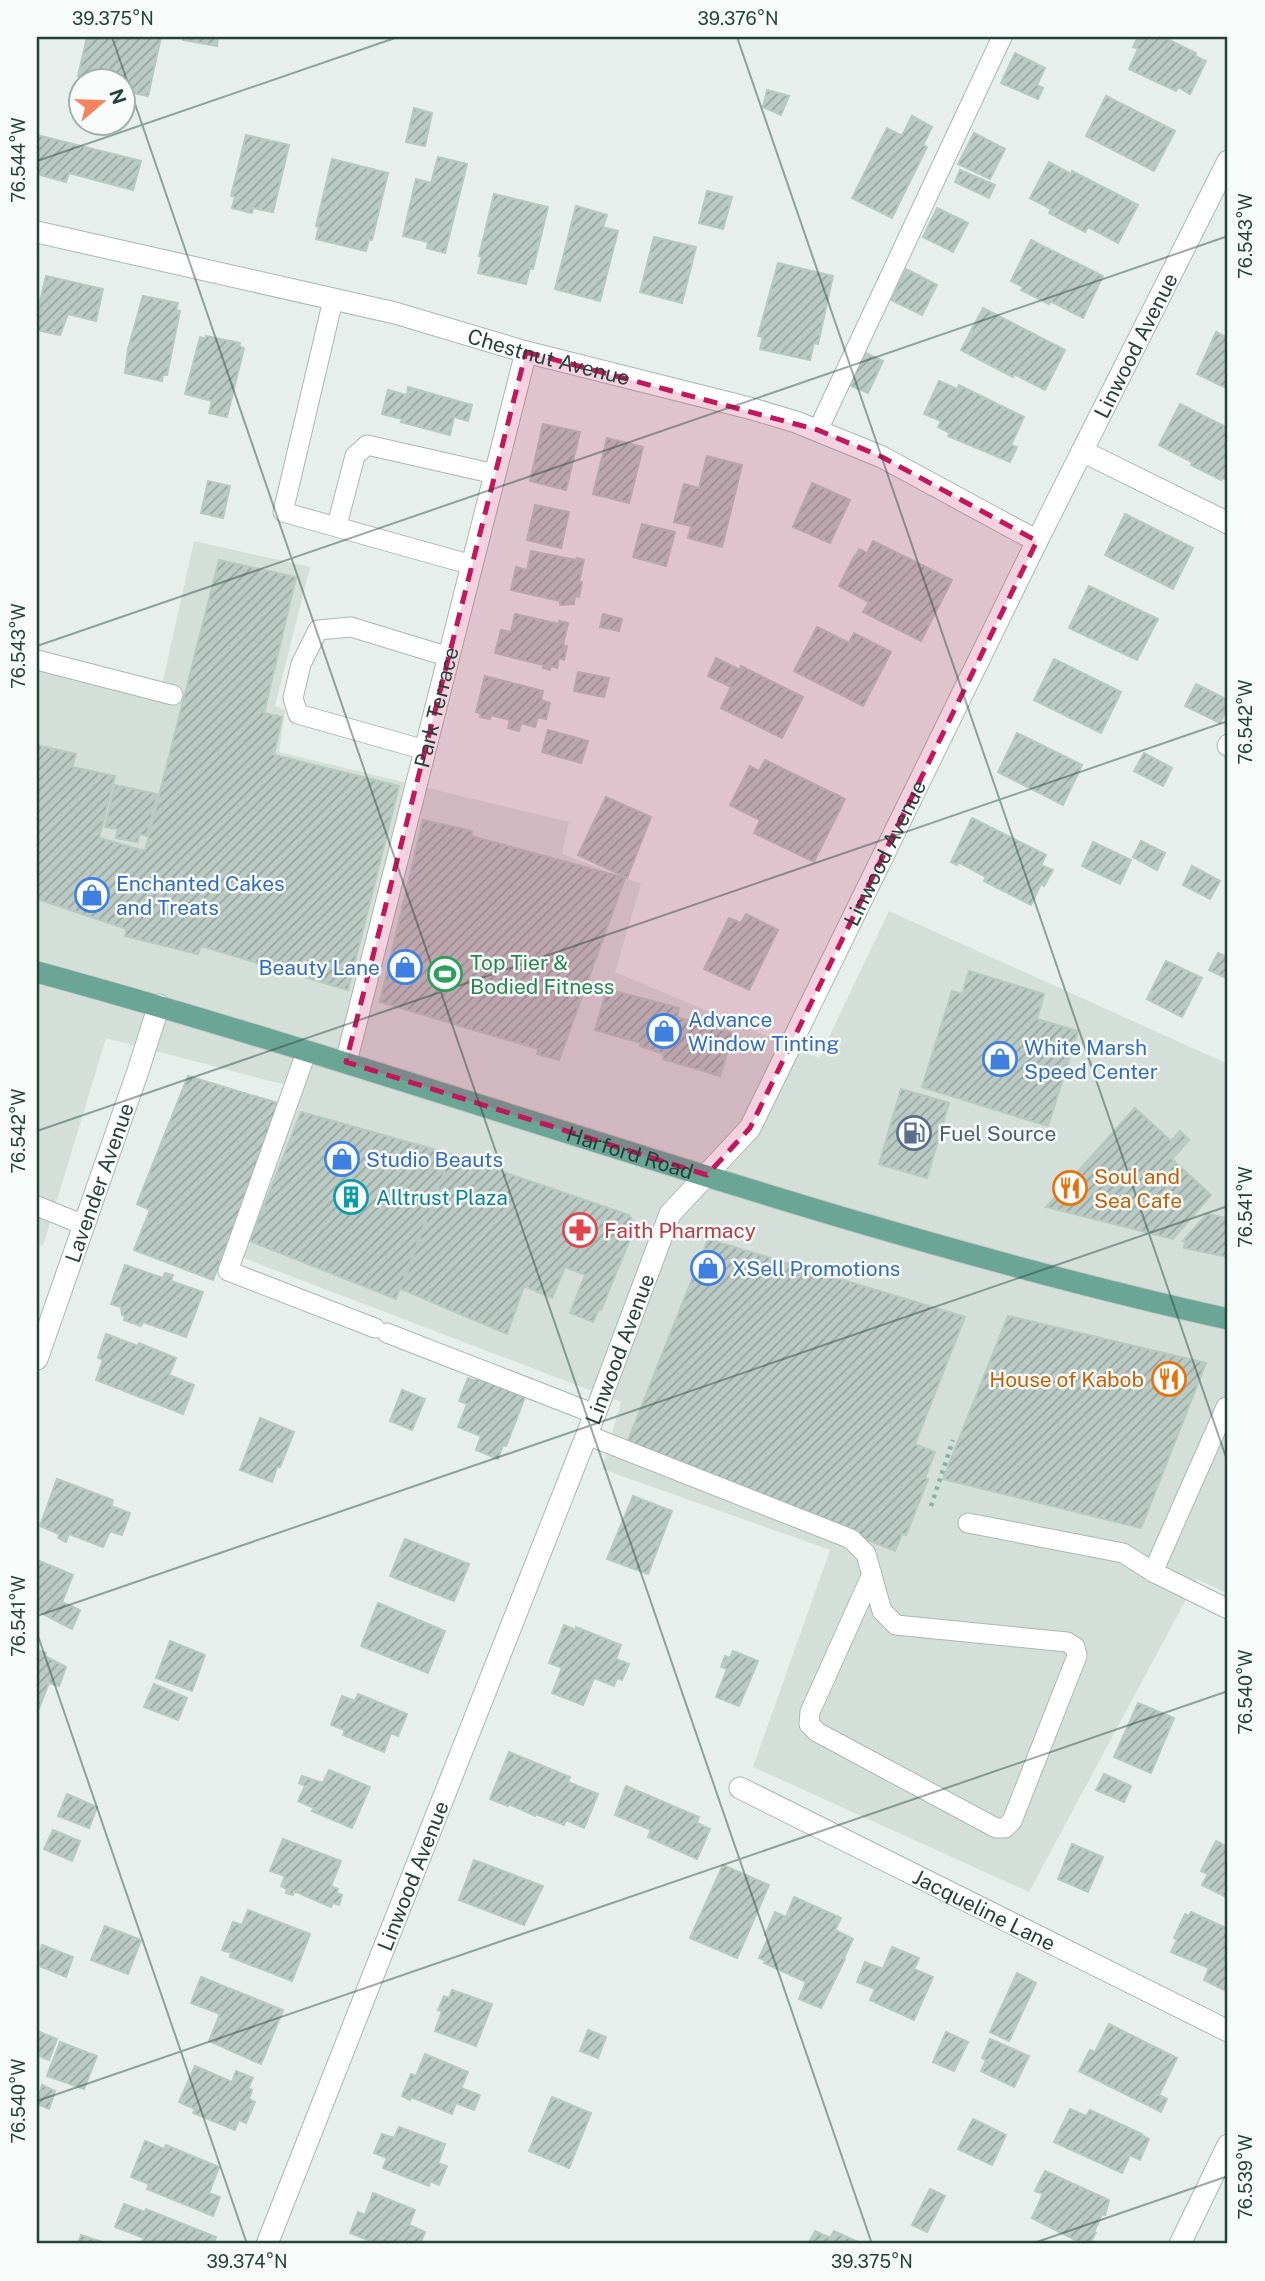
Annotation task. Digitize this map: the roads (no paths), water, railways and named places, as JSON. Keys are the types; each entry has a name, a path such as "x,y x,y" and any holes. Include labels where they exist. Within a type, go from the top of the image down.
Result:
{"main road":[{"name":"Harford Road","path":"37,972 159,1005 707,1175 1001,1262 1228,1319"}],"street":[{"name":"Linwood Avenue","path":"267,2244 587,1435 670,1214 750,1128 1037,541 1228,161"},
{"name":"Chestnut Avenue","path":"37,232 395,313 526,352 749,408 818,430 892,462 1037,541"},
{"name":"Park Terrace","path":"346,1062 526,352"},
{"path":"1082,451 1228,523"},
{"name":"Lavender Avenue","path":"37,1359 159,1005"},
{"name":"Jacqueline Lane","path":"740,1787 1228,2031"},
{"path":"1180,2244 1228,2145"}],"lane":[{"path":"818,430 1002,37"},
{"path":"333,300 283,512 472,565"},
{"path":"337,526 355,456 367,445 495,474"},
{"path":"425,750 298,714 293,698 301,664 318,630 351,627 449,657"},
{"path":"37,660 173,695"},
{"path":"307,1050 228,1270 595,1414"},
{"path":"37,1206 84,1224"},
{"path":"1153,1572 1226,1407"},
{"path":"587,1435 850,1539 866,1554 872,1574 881,1611 896,1625 1067,1642 1075,1647 1077,1656 1012,1821 1005,1828 996,1828 817,1732 808,1724 810,1712 872,1574"},
{"path":"968,1523 1123,1553 1153,1572 1228,1609"}],"place":[{"name":"Enchanted Cakes and Treats","path":"92,895"},
{"name":"Beauty Lane","path":"405,967"},
{"name":"Top Tier & Bodied Fitness","path":"445,974"},
{"name":"Advance Window Tinting","path":"664,1031"},
{"name":"White Marsh Speed Center","path":"1000,1059"},
{"name":"Fuel Source","path":"914,1133"},
{"name":"Studio Beauts","path":"342,1159"},
{"name":"Soul and Sea Cafe","path":"1070,1188"},
{"name":"Alltrust Plaza","path":"351,1197"},
{"name":"Faith Pharmacy","path":"580,1230"},
{"name":"XSell Promotions","path":"708,1268"},
{"name":"House of Kabob","path":"1169,1379"}]}
